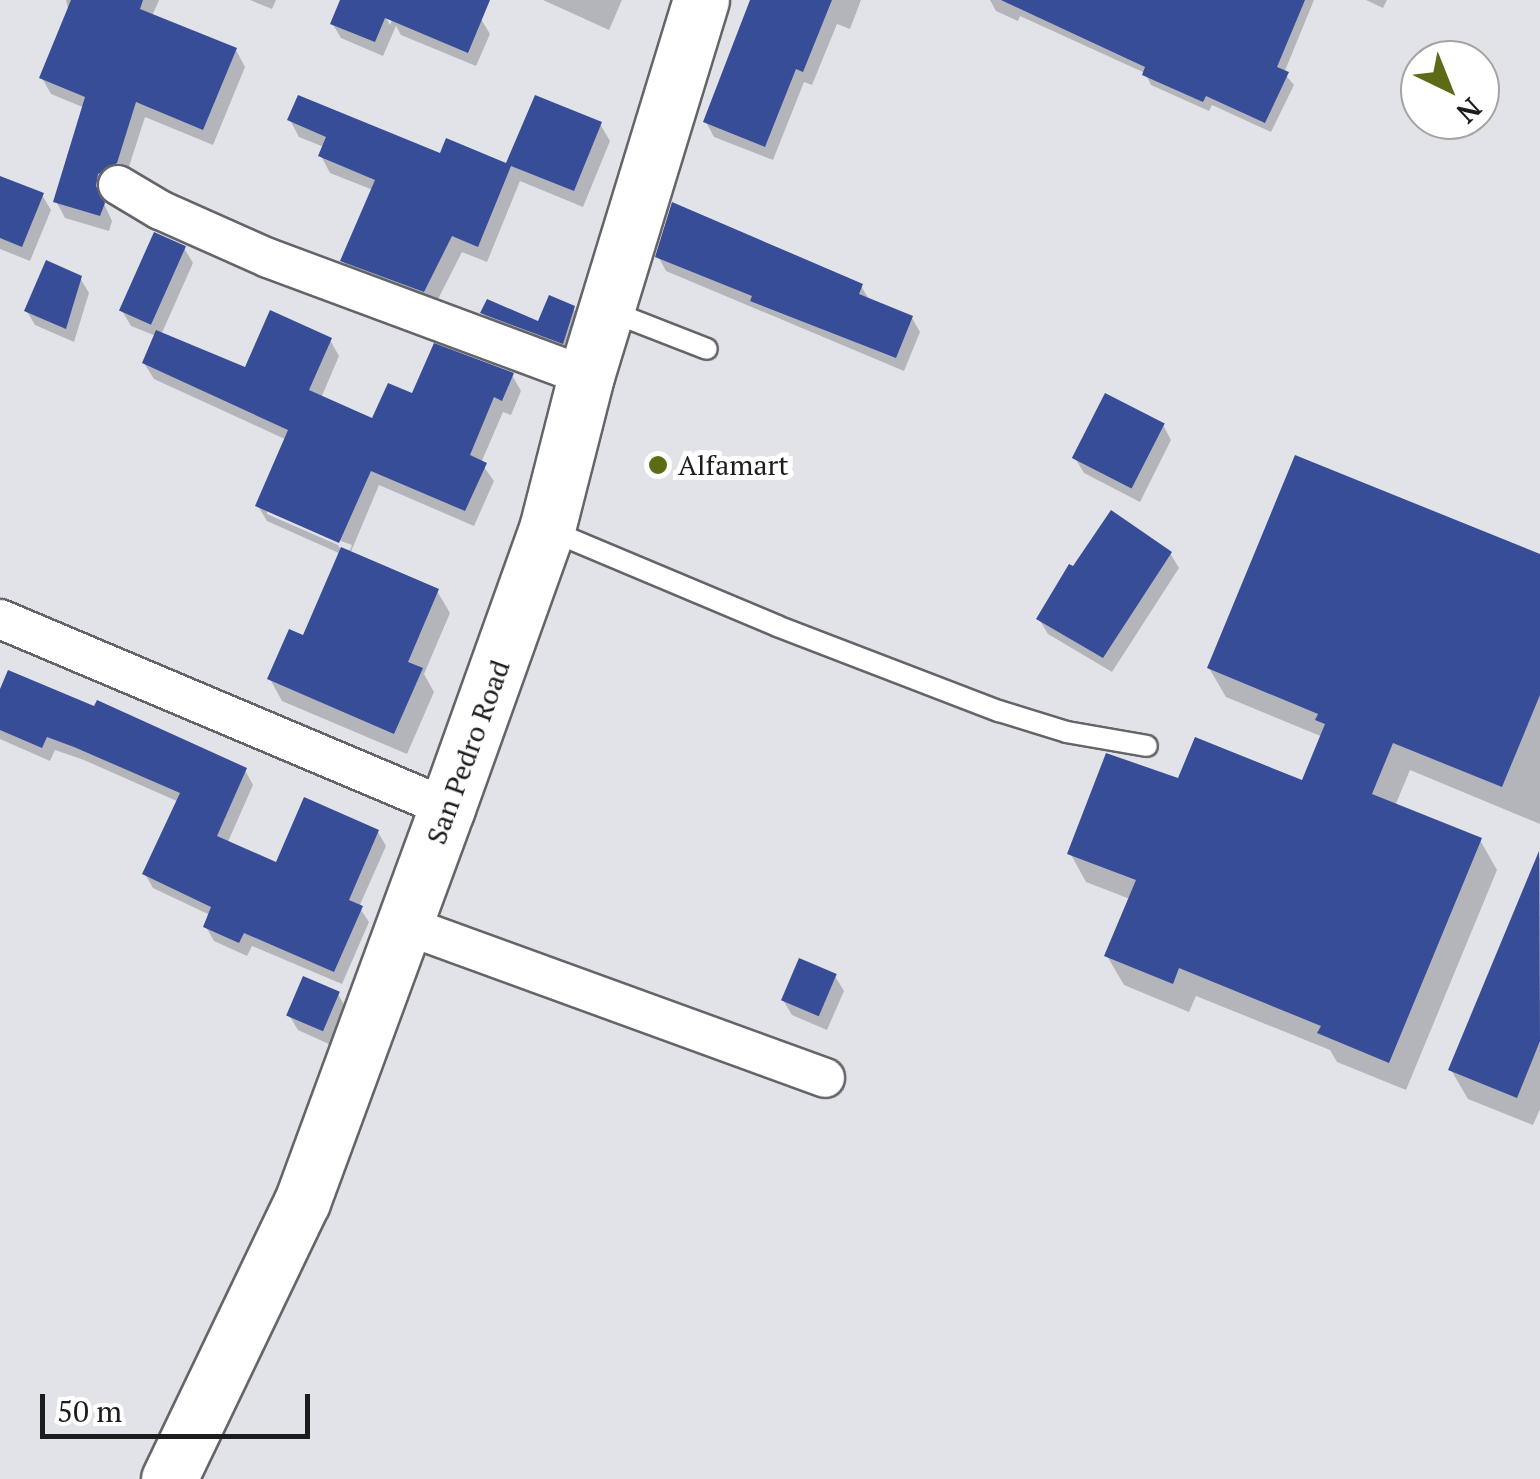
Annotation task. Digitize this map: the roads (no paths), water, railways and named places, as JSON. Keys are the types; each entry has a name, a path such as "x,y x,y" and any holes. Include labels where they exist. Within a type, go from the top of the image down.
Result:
{"street":[{"name":"San Pedro Road","path":"168,1479 302,1202 448,808 547,529 586,376 701,0"},
{"path":"118,186 160,210 268,258 586,376"},
{"path":"0,619 448,808"},
{"path":"405,925 825,1078"}],"lane":[{"path":"607,310 707,349"},
{"path":"547,529 777,626 999,711 1067,732 1147,746"}],"place":[{"name":"Alfamart","path":"658,465"}]}
